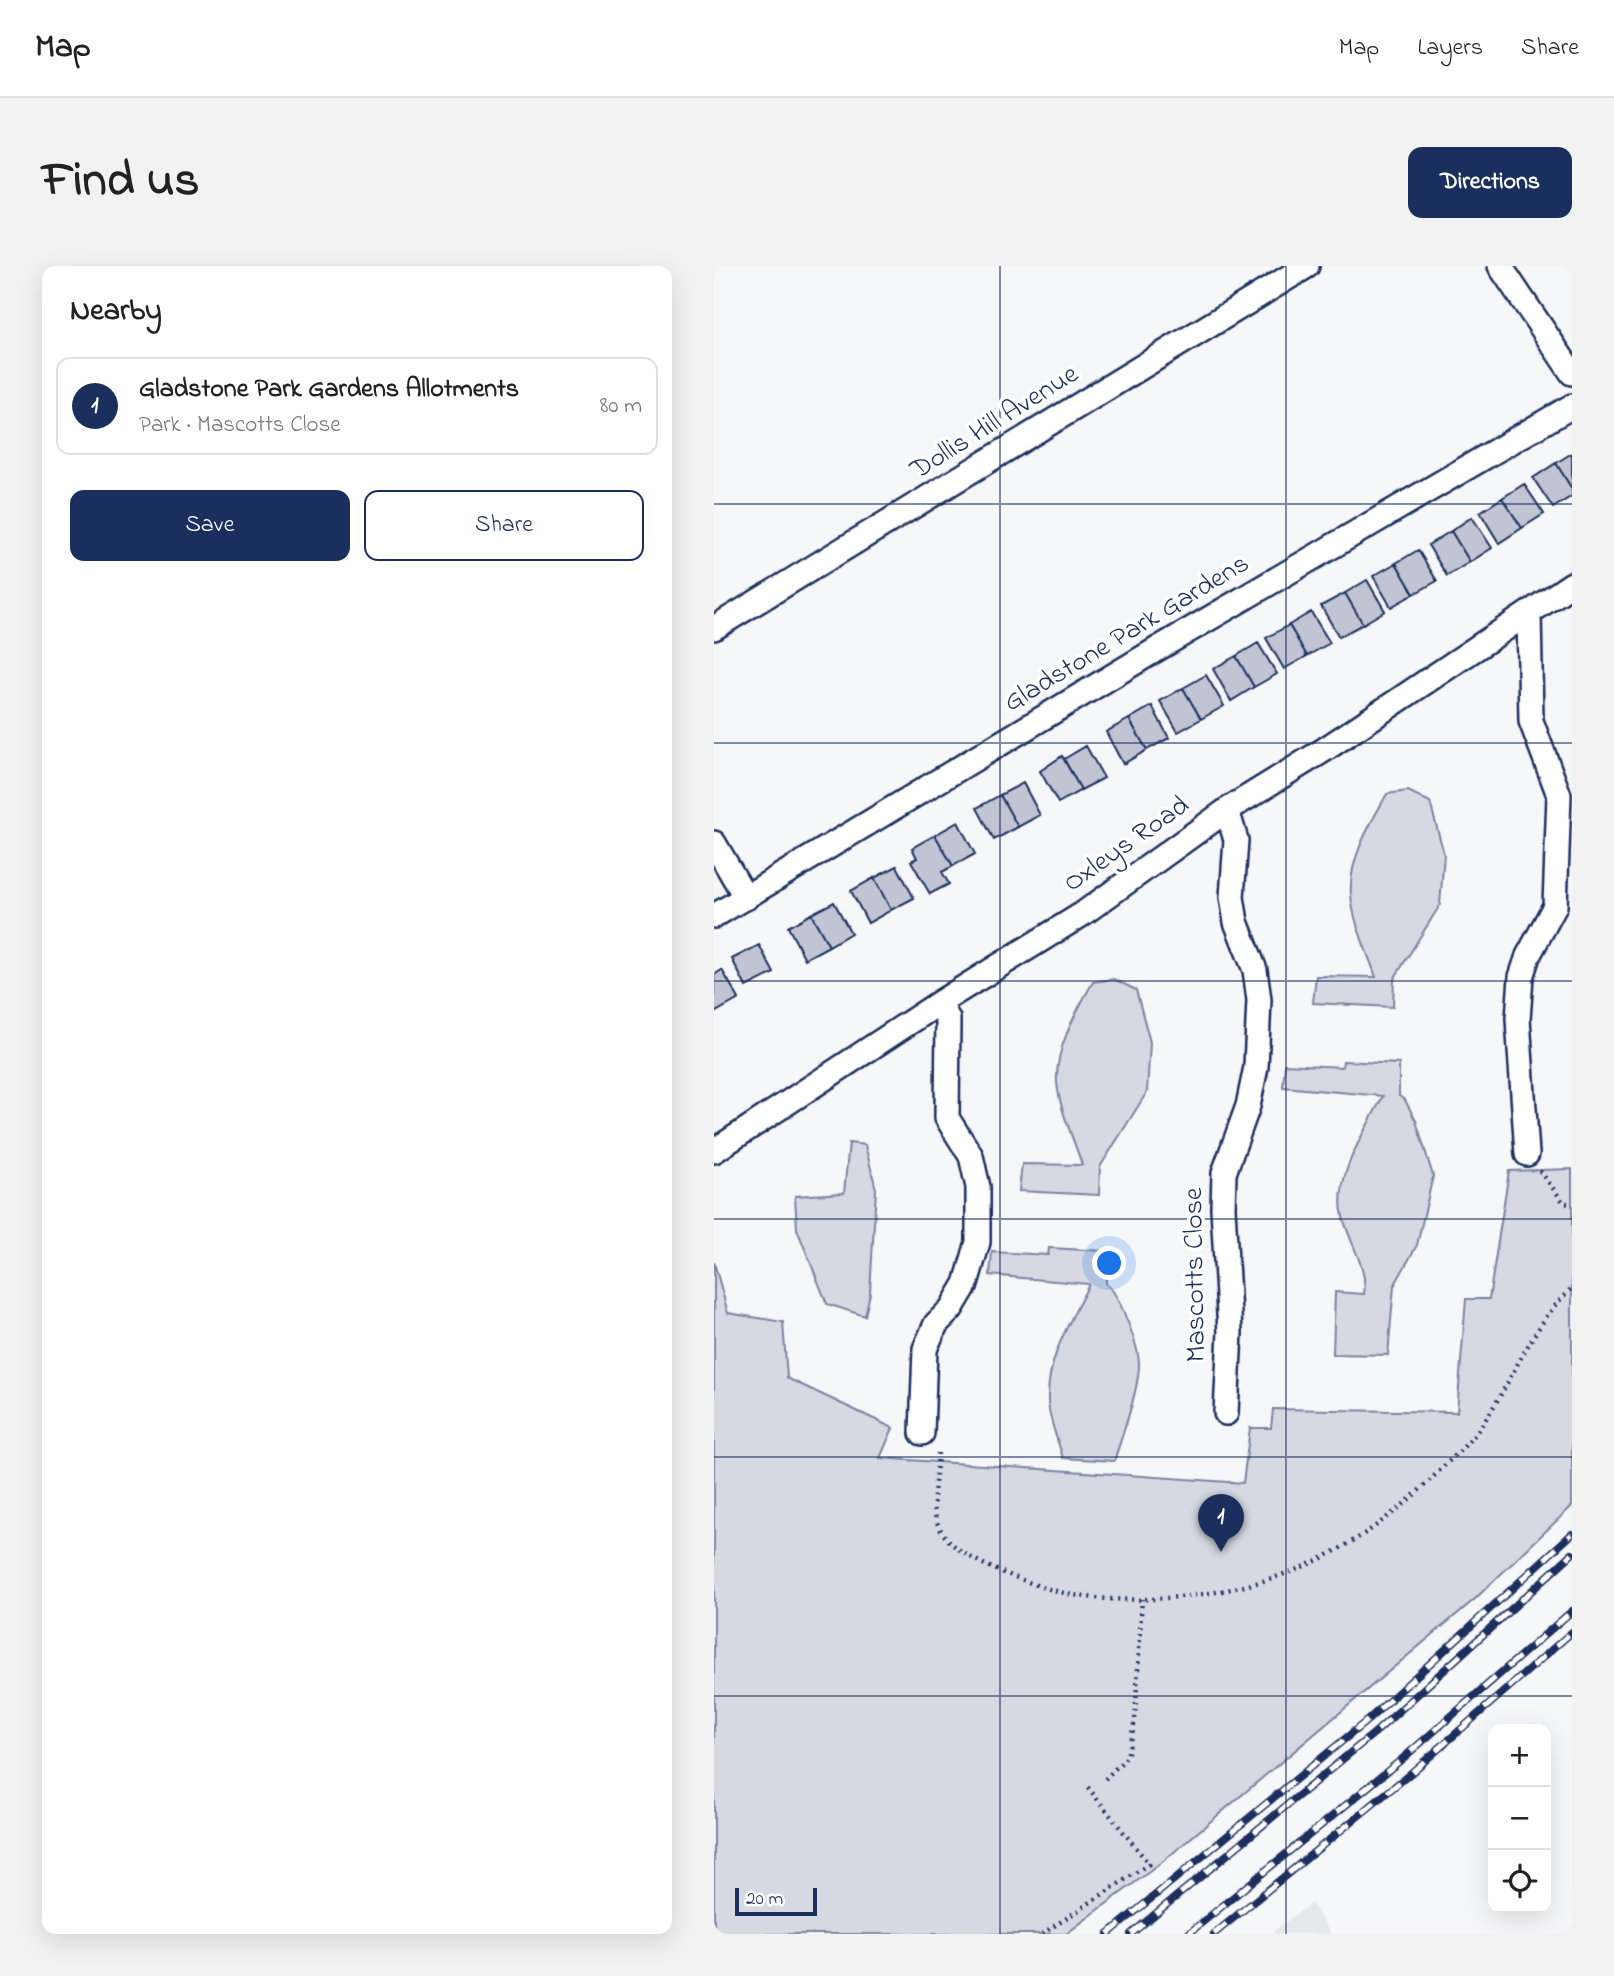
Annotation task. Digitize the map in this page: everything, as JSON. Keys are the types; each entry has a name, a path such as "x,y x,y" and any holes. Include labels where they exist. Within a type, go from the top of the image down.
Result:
{"street":[{"name":"Dollis Hill Avenue","path":"714,628 1307,266"},
{"path":"1500,266 1572,373"},
{"name":"Gladstone Park Gardens","path":"714,916 1171,641 1572,406"},
{"name":"Oxleys Road","path":"714,1152 939,1003 1081,915 1227,810 1324,750 1572,584"},
{"path":"1527,1154 1518,1019 1521,977 1528,956 1555,906 1559,795 1531,721 1529,613"},
{"name":"Mascotts Close","path":"1226,1413 1230,1332 1223,1220 1224,1173 1248,1106 1256,1067 1259,1000 1255,970 1236,922 1233,897 1236,840 1227,810"},
{"path":"714,843 746,898"},
{"path":"922,1433 925,1349 936,1324 951,1310 965,1284 978,1242 978,1187 971,1156 947,1118 948,1019 939,1003"}],"path":[{"path":"1527,1154 1564,1203 1572,1204"},
{"path":"937,1453 937,1522 954,1544 993,1569 1044,1589 1085,1599 1199,1597 1266,1581 1309,1565 1366,1536 1412,1499 1475,1434 1505,1389 1550,1309 1572,1289"},
{"path":"1105,1779 1127,1757 1135,1720 1142,1599"},
{"path":"1042,1934 1149,1864 1086,1785"}],"shaded area":[{"path":"1408,791 1430,802 1444,854 1440,905 1394,979 1393,1007 1313,1003 1316,976 1376,977 1352,905 1353,868 1362,842 1387,794"},
{"path":"1114,979 1136,990 1150,1042 1147,1092 1100,1167 1099,1195 1019,1191 1022,1164 1082,1165 1058,1092 1057,1069 1068,1030 1093,982"},
{"path":"1343,1061 1399,1064 1399,1096 1405,1100 1416,1121 1433,1176 1417,1245 1394,1286 1388,1355 1333,1354 1335,1292 1364,1294 1361,1264 1343,1217 1343,1186 1360,1138 1383,1096 1283,1087 1285,1064 1342,1067"},
{"path":"849,1143 865,1145 876,1189 870,1293 865,1316 827,1304 797,1229 795,1196 844,1193"},
{"path":"1572,1169 1572,1506 1475,1599 1161,1863 1066,1934 714,1934 714,1262 728,1313 783,1322 787,1378 893,1428 880,1458 1243,1483 1250,1428 1271,1428 1273,1409 1457,1412 1466,1299 1489,1299 1509,1171"},
{"path":"1049,1248 1105,1251 1106,1284 1117,1298 1132,1334 1138,1356 1138,1374 1130,1412 1114,1461 1063,1458 1048,1407 1051,1369 1056,1354 1089,1284 990,1275 992,1252 1048,1255"},
{"path":"1311,1903 1331,1934 1270,1934"}],"building":[{"path":"1572,453 1572,489 1556,463"},
{"path":"1556,463 1572,489 1572,496 1553,508 1533,478"},
{"path":"1524,484 1544,514 1522,528 1502,498"},
{"path":"1502,498 1522,528 1499,543 1480,512"},
{"path":"1472,517 1492,548 1470,562 1451,531"},
{"path":"1451,531 1470,562 1447,576 1428,545"},
{"path":"1418,550 1437,581 1414,594 1396,563"},
{"path":"1396,563 1414,594 1391,607 1373,576"},
{"path":"1367,580 1385,611 1363,624 1345,593"},
{"path":"1345,593 1363,624 1339,637 1321,606"},
{"path":"1311,612 1330,643 1307,656 1289,625"},
{"path":"1289,625 1307,656 1284,669 1266,638"},
{"path":"1258,643 1277,674 1254,687 1236,656"},
{"path":"1236,656 1254,687 1231,701 1213,669"},
{"path":"1206,675 1224,706 1201,719 1183,688"},
{"path":"1183,688 1201,719 1178,732 1160,701"},
{"path":"1152,706 1169,738 1147,750 1129,719"},
{"path":"1129,719 1147,750 1123,764 1106,732"},
{"path":"1086,746 1104,778 1081,790 1064,759"},
{"path":"1062,756 1081,790 1058,803 1040,771"},
{"path":"1023,783 1040,815 1018,827 1000,795"},
{"path":"1000,795 1018,827 994,840 977,808"},
{"path":"958,822 975,854 953,866 935,835"},
{"path":"935,835 953,866 942,872 949,884 930,894 911,861 917,858 912,848"},
{"path":"897,866 914,898 891,910 874,878"},
{"path":"874,878 891,910 868,923 851,891"},
{"path":"834,902 851,933 829,946 811,914"},
{"path":"811,914 829,946 805,959 788,927"},
{"path":"759,945 774,973 746,987 732,959"},
{"path":"722,970 739,999 714,1013 714,975"}],"railway":[{"path":"1108,1934 1369,1719 1572,1534"},
{"path":"1131,1934 1378,1730 1572,1554"},
{"path":"1188,1934 1401,1760 1572,1611"},
{"path":"1214,1934 1411,1773 1572,1632"}],"place":[{"name":"Gladstone Park Gardens Allotments","path":"1221,1552"}]}
